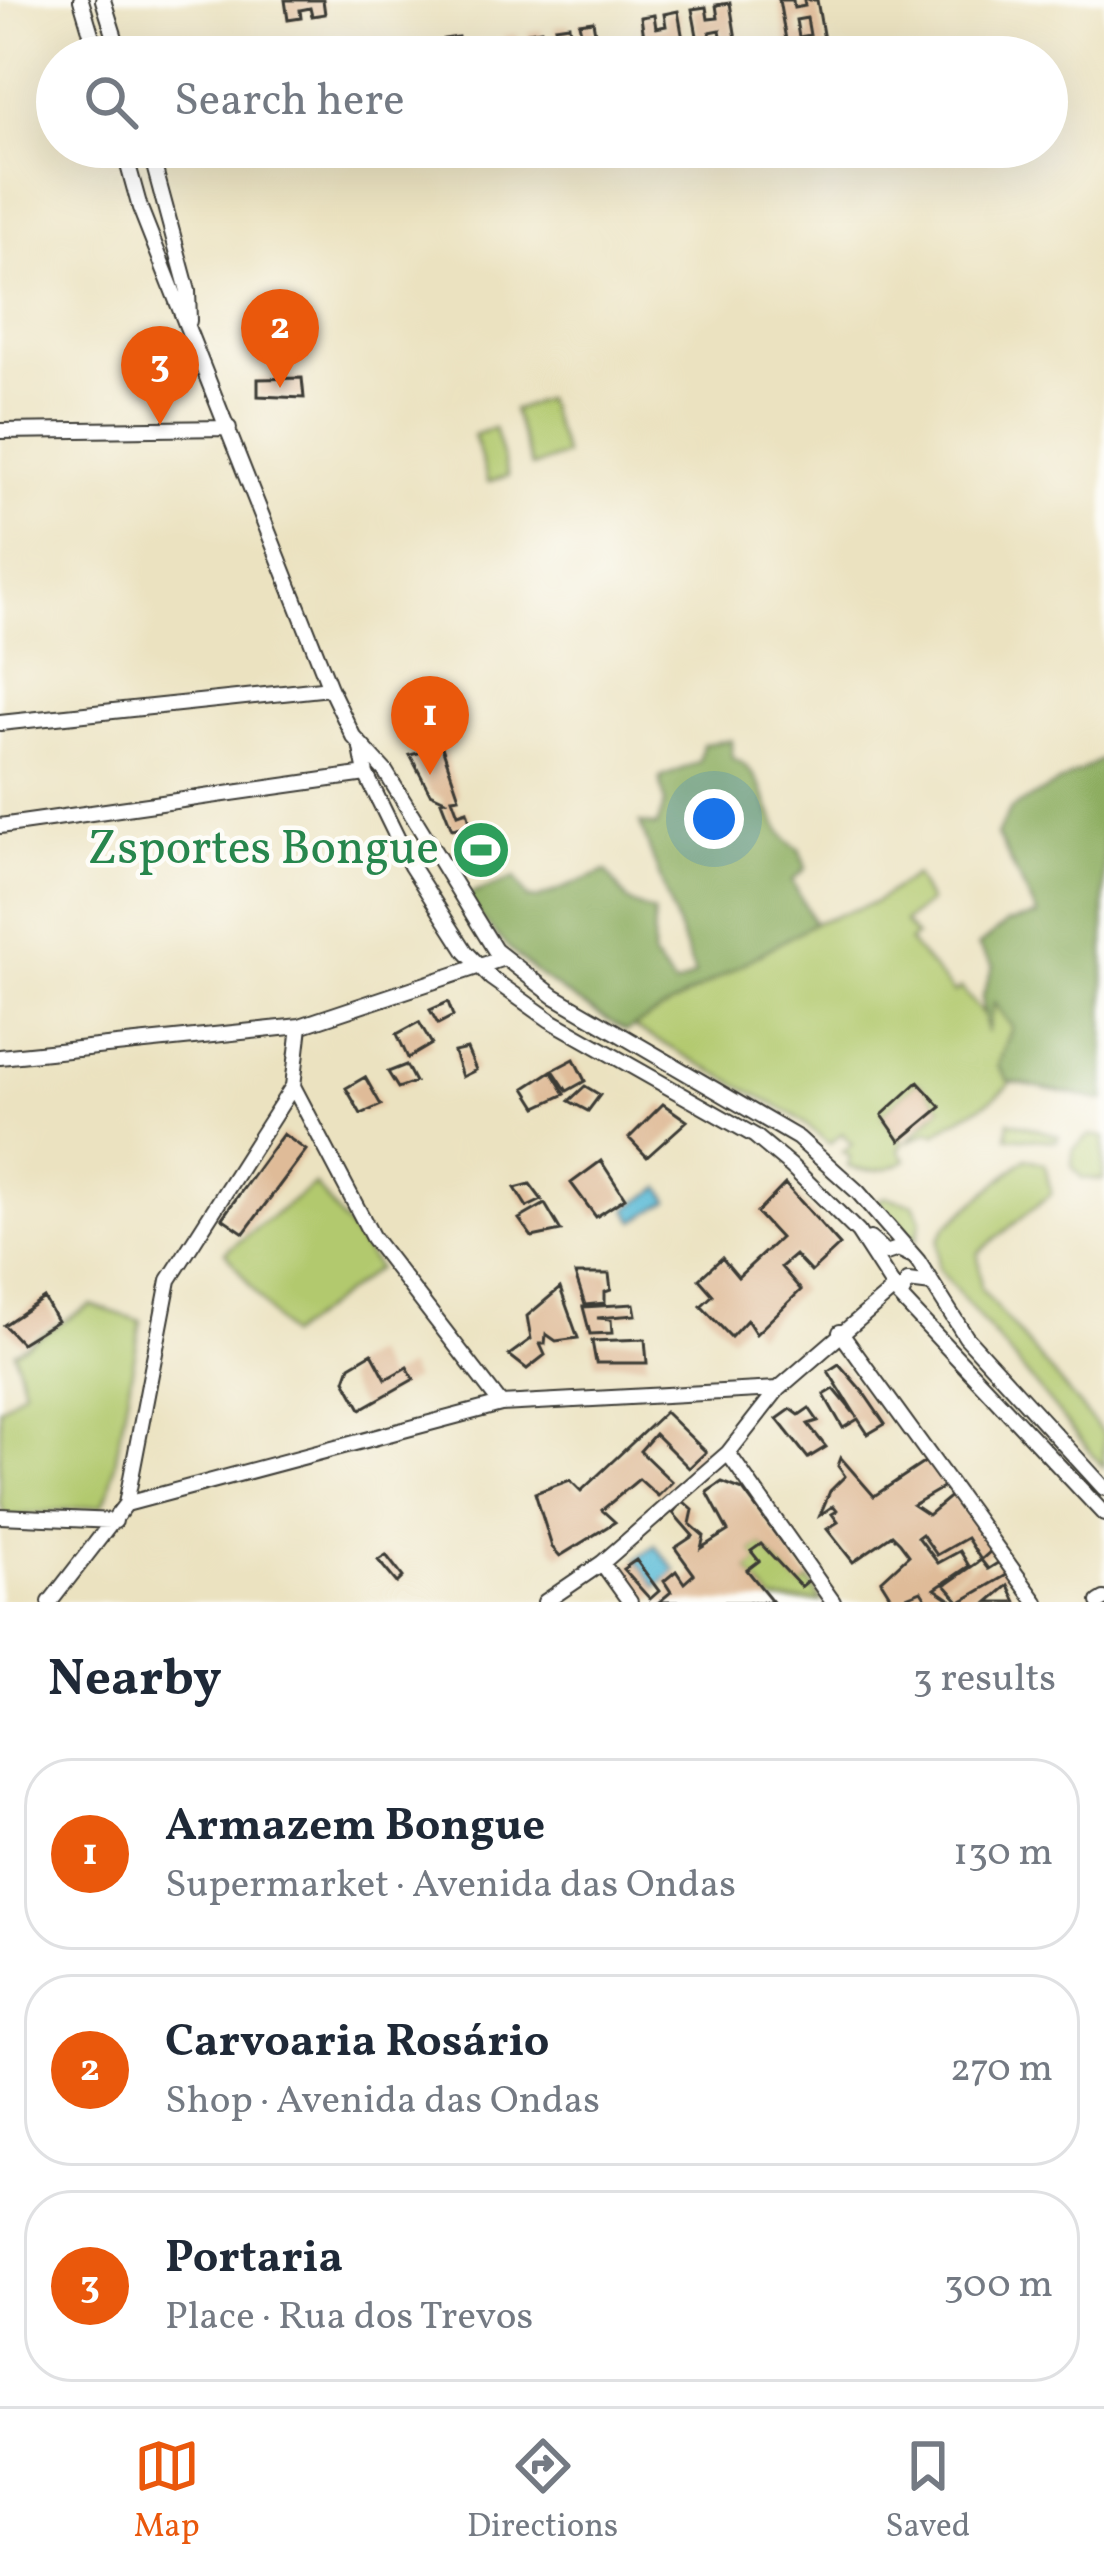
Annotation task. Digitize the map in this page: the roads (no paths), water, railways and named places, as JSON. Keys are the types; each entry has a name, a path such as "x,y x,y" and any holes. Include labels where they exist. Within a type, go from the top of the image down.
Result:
{"street":[{"path":"81,0 92,36"},
{"path":"103,0 115,36"},
{"path":"131,168 140,208 330,688 361,748 366,774 438,911 478,963 550,1020 754,1136 886,1253 898,1249 918,1261"},
{"path":"138,168 157,177"},
{"path":"155,168 188,291 189,332"},
{"path":"140,208 152,218 175,276 188,291"},
{"path":"0,431 230,428"},
{"path":"0,723 330,688"},
{"path":"361,748 385,771 464,906 504,958 554,996 798,1138 858,1192 918,1261 967,1336 1104,1488"},
{"path":"0,826 366,774"},
{"path":"391,824 410,816"},
{"path":"403,848 425,840"},
{"path":"0,1057 300,1026 504,958"},
{"path":"50,1602 126,1504 169,1280 293,1086 300,1026"},
{"path":"293,1086 373,1238 501,1404"},
{"path":"843,1216 897,1292 1104,1514"},
{"path":"544,1602 602,1562 728,1454 778,1389 840,1333 908,1281 936,1286"},
{"path":"840,1333 1036,1602"},
{"path":"126,1504 501,1404 778,1389"},
{"path":"728,1454 832,1602"},
{"path":"0,1516 115,1521"},
{"path":"602,1562 630,1602"}],"water":[{"path":"661,1187 669,1201 635,1221 627,1209"},
{"path":"655,1545 676,1571 656,1587 636,1560"}],"place":[{"name":"Carvoaria Rosário","path":"280,388"},
{"name":"Portaria","path":"160,425"},
{"name":"Armazem Bongue","path":"430,775"},
{"name":"Zsportes Bongue","path":"481,850"}]}
